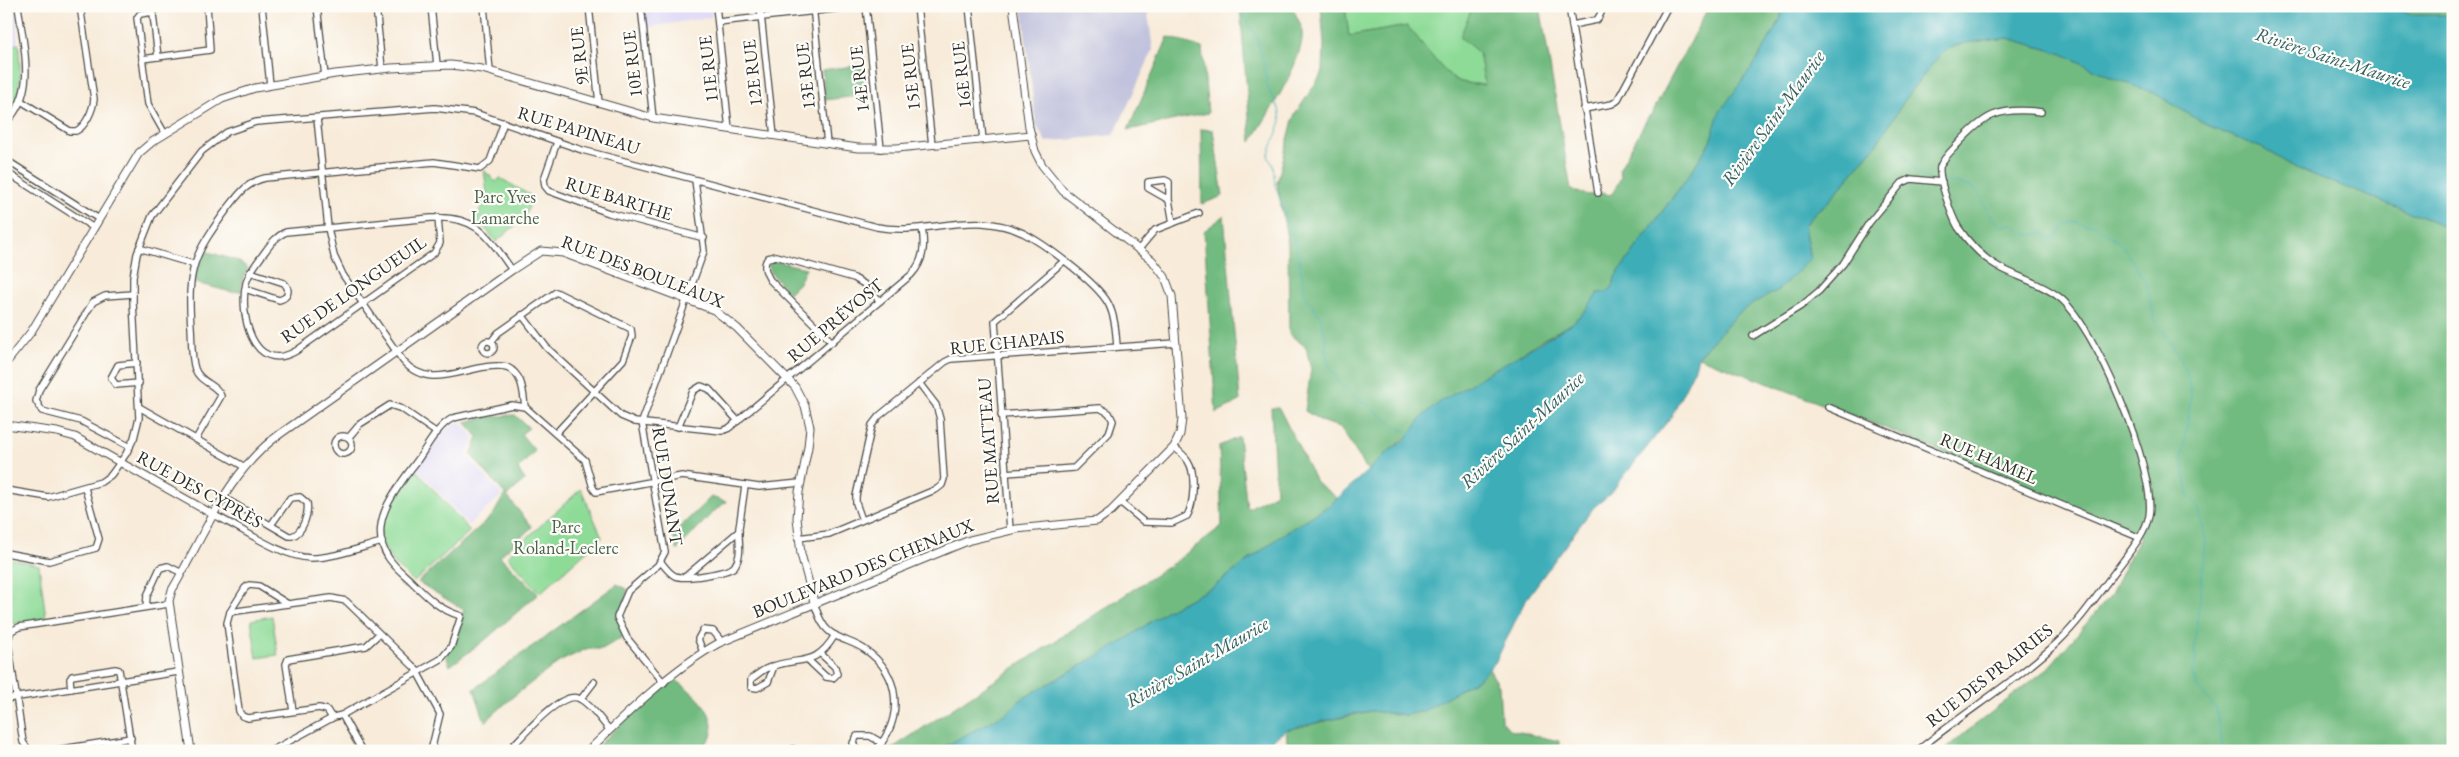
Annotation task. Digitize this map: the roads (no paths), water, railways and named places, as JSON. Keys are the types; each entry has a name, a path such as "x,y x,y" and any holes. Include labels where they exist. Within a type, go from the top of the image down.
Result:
{"street":[{"path":"6,122 21,101 26,78 18,6"},
{"path":"21,101 70,131 76,131 82,127 92,111 94,100 80,6"},
{"path":"142,59 210,50 207,6"},
{"path":"262,6 270,85"},
{"path":"317,6 325,76"},
{"path":"376,6 382,69"},
{"path":"431,6 437,65"},
{"path":"484,6 490,71"},
{"name":"9E RUE","path":"589,6 599,103"},
{"name":"10E RUE","path":"642,6 653,118"},
{"name":"11E RUE","path":"716,6 730,129"},
{"name":"12E RUE","path":"760,6 774,136"},
{"path":"718,22 813,9 861,6"},
{"name":"14E RUE","path":"866,6 881,149"},
{"name":"15E RUE","path":"917,6 932,145"},
{"name":"16E RUE","path":"968,6 983,140"},
{"name":"BOULEVARD DES CHENAUX","path":"588,751 664,683 703,652 722,642 959,543 1010,530 1094,522 1106,515 1120,502 1174,447 1182,425 1170,287 1159,268 1139,249 1058,186 1042,165 1031,135 1013,6"},
{"path":"1569,6 1598,193"},
{"path":"1572,25 1596,20 1601,15 1600,6"},
{"path":"1584,109 1612,104 1617,100 1668,6"},
{"path":"158,57 153,9 137,17 148,104 165,134"},
{"name":"13E RUE","path":"813,9 827,144"},
{"path":"6,363 31,332 141,150 230,95 270,85 382,69 463,65 653,118 827,144 881,149 1031,135"},
{"name":"RUE PAPINEAU","path":"6,490 48,497 85,488 106,480 121,462 130,447 137,429 139,384 133,294 134,270 148,222 197,156 216,138 248,124 444,108 476,113 557,142 868,225 892,229 979,223 1004,226 1029,236 1091,282 1104,297 1113,316 1117,347"},
{"path":"1753,336 1801,306 1819,291 1843,264 1869,223 1902,183 1911,179 1942,182 1940,167 1949,153 1976,124 1992,115 2017,108 2041,112"},
{"path":"317,118 331,248 336,262 397,352 412,370 429,376 507,367 515,372 521,382 525,407"},
{"path":"196,439 221,396 219,391 200,378 194,366 189,293 193,264 207,236 246,186 265,178 438,162 480,168 490,161 504,122"},
{"name":"RUE BARTHE","path":"557,142 544,179 544,186 549,191 616,215 704,238"},
{"path":"6,160 99,219"},
{"path":"6,172 94,228"},
{"name":"RUE DUNANT","path":"664,683 627,638 617,617 628,591 661,562 664,554 665,546 642,422 703,255 704,238 696,180"},
{"name":"RUE DES PRAIRIES","path":"1917,751 2058,642 2092,603 2138,537 2148,519 2149,511 2141,457 2109,376 2093,342 2077,317 2057,296 1999,267 1966,238 1956,222 1942,182"},
{"path":"43,196 49,188"},
{"path":"1169,200 1173,223"},
{"path":"1139,249 1153,230 1199,213"},
{"name":"RUE DE LONGUEUIL","path":"438,217 440,240 437,251 296,351 278,356 262,351 251,338 248,328 245,289 250,272 271,244 282,234 438,217 460,219 480,229 512,270"},
{"name":"RUE PRÉVOST","path":"522,315 544,345 621,416 642,422 720,432 727,430 906,280 919,264 924,246 922,228"},
{"path":"139,248 193,264"},
{"name":"RUE DES BOULEAUX","path":"168,604 172,590 244,466 270,441 537,253 555,251 710,308 726,319 788,379 802,399 809,422 809,440 797,510 798,538 814,602"},
{"path":"832,342 770,280 765,271 765,263 768,258 776,256 854,278 864,284 880,302"},
{"name":"RUE MATTEAU","path":"1010,530 996,356 995,320 1064,262"},
{"name":"RUE DE LONGUEUIL","path":"245,289 279,300 288,294 288,288 284,283 250,272"},
{"path":"491,342 498,333 522,315 550,295 558,292 630,328 632,336 624,358 556,433"},
{"path":"130,447 81,420 44,412 38,407 36,399 39,390 93,302 105,296 133,294"},
{"name":"RUE CHAPAIS","path":"862,520 856,498 870,429 879,416 948,360 1176,343"},
{"path":"137,363 118,365 111,378 116,385 139,384"},
{"path":"798,538 824,535 936,489 943,483 940,415 934,401 919,383"},
{"path":"678,427 693,391 700,386 709,389 738,420"},
{"path":"349,437 360,424 385,406 392,405 402,409 437,433"},
{"path":"271,751 332,718 342,716 447,654 462,616 447,612 437,606 391,561 382,542 381,529 386,507 437,433 446,422 457,416 512,405 525,407 586,462 595,491 600,492 682,476 745,486 771,487 800,484"},
{"name":"RUE HAMEL","path":"1828,406 2138,537"},
{"path":"139,407 244,466"},
{"path":"1001,415 1100,408 1109,412 1113,421 1109,433 1074,468 1005,473"},
{"name":"RUE DES CYPRÈS","path":"6,425 70,435 87,442 214,515 279,549 302,557 326,556 382,542"},
{"path":"1120,502 1144,522 1169,524 1186,516 1193,498 1190,466 1188,461 1174,447"},
{"path":"661,562 674,575 686,576 714,573 734,566 738,559 740,546 739,531 745,486"},
{"path":"6,554 34,560 53,561 96,548 99,539 85,488"},
{"path":"224,498 271,526 288,536 296,535 305,519 307,503 298,497 290,498 271,526"},
{"path":"686,576 739,531"},
{"path":"146,607 147,596 160,568 166,565 182,573"},
{"path":"288,604 258,586 249,584 230,612 227,623 241,714 248,718 322,708 327,710 332,718"},
{"path":"230,612 341,598 349,603 417,672 440,714 431,751"},
{"path":"814,602 824,626 835,635 858,645 870,653 881,664 891,681 894,695 894,715 890,730 875,751"},
{"path":"29,751 24,744 8,639 14,629 168,604 191,751"},
{"path":"703,652 698,639 703,630 713,631 722,642"},
{"path":"293,712 286,662 288,659 366,646 379,634"},
{"path":"774,666 768,682 758,688 751,687 751,679 774,666 808,660 821,654 835,635"},
{"path":"808,660 827,678 833,678 837,674 836,668 821,654"},
{"path":"71,688 70,679 72,676 115,668 120,671 132,751"},
{"path":"6,699 178,672"},
{"path":"581,699 594,682"},
{"path":"508,751 559,701 572,697 581,699 610,730"},
{"path":"342,716 362,751"},
{"path":"858,751 853,743 858,736 870,736 882,743"},
{"path":"50,751 131,738"}],"water":[{"name":"Rivière Saint-Maurice","path":"1784,6 2384,6 2415,15 2453,15 2453,229 2296,168 2262,148 2212,128 2154,93 2108,76 2063,54 2008,38 1953,46 1941,54 1912,89 1874,148 1828,202 1814,213 1804,226 1810,259 1780,289 1747,307 1734,317 1698,357 1695,368 1671,417 1609,495 1594,507 1578,528 1525,601 1495,663 1481,677 1423,711 1406,715 1371,711 1286,730 1258,751 936,751 1008,712 1022,699 1122,642 1166,611 1213,587 1285,533 1330,505 1389,451 1405,440 1424,415 1440,402 1571,324 1585,311 1598,293 1611,289 1615,277 1691,172 1710,142 1719,113 1756,62 1780,20"}],"waterway":[{"path":"1236,6 1255,33 1263,59 1267,86 1279,109 1281,121 1268,157 1273,165 1275,185 1299,256 1305,296 1321,318 1326,341 1327,362 1342,386 1396,427 1410,433"},
{"path":"1886,131 1903,151 1914,169 1929,178"},
{"path":"1945,181 1973,188 1988,212 2001,226 2012,224 2028,235 2041,233 2054,239 2066,225 2075,222 2094,225 2122,245 2146,283 2155,320 2178,354 2188,376 2191,397 2182,458 2188,495 2198,505 2206,541 2194,649 2196,660 2192,673 2198,689 2216,708 2223,751"}],"park label":[{"name":"Parc Yves Lamarche","path":"505,206"},
{"name":"Parc Roland-Leclerc","path":"566,536"}]}
